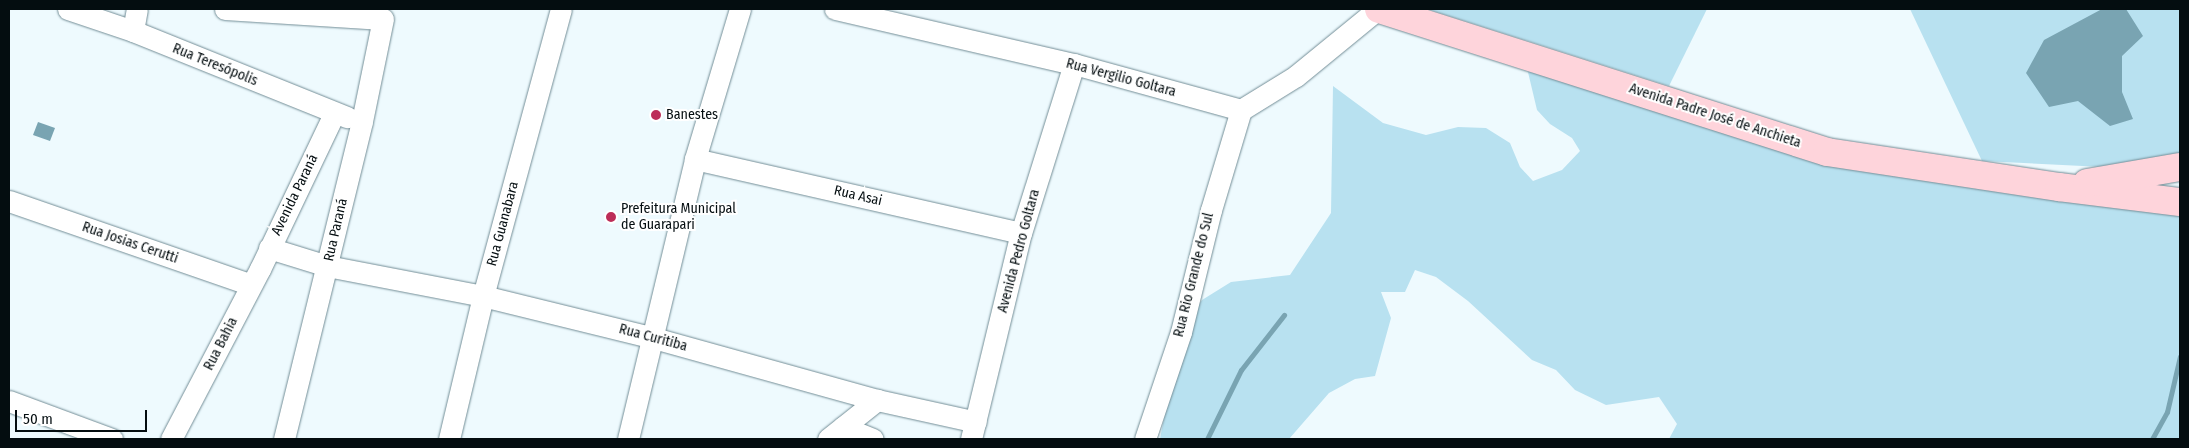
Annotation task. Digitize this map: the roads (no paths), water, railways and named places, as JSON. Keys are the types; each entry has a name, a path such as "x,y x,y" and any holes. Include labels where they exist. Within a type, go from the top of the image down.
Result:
{"main road":[{"name":"Avenida Padre José de Anchieta","path":"1378,9 1827,152 2059,187 2180,202"},
{"name":"Avenida Padre José de Anchieta","path":"2059,187 2180,167"}],"street":[{"name":"Rua Teresópolis","path":"68,9 133,31 334,114 362,121"},
{"path":"133,31 137,9"},
{"path":"225,9 388,14"},
{"name":"Rua Guanabara","path":"448,439 483,296 561,9"},
{"path":"628,439 650,337 695,160 740,9"},
{"name":"Rua Vergilio Goltara","path":"834,9 1074,64 1241,110"},
{"path":"1241,110 1296,76 1378,9"},
{"name":"Rua Paraná","path":"284,439 388,14"},
{"name":"Avenida Pedro Goltara","path":"973,430 1021,233 1074,64"},
{"name":"Rua Rio Grande do Sul","path":"1144,438 1181,332 1211,210 1241,110"},
{"name":"Avenida Paraná","path":"327,266 269,248 334,114"},
{"name":"Rua Asai","path":"695,160 1021,233"},
{"name":"Rua Josias Cerutti","path":"9,201 251,285"},
{"name":"Rua Bahia","path":"171,439 269,248"},
{"name":"Rua Curitiba","path":"327,266 483,296 650,337 877,400 973,430"},
{"path":"835,433 877,400"},
{"path":"9,401 112,439"},
{"path":"835,433 873,439"}],"waterway":[{"path":"1207,439 1241,370 1284,315"},
{"path":"2152,439 2167,412 2180,356"}],"place":[{"name":"Banestes","path":"656,115"},
{"name":"Prefeitura Municipal de Guarapari","path":"611,217"}]}
